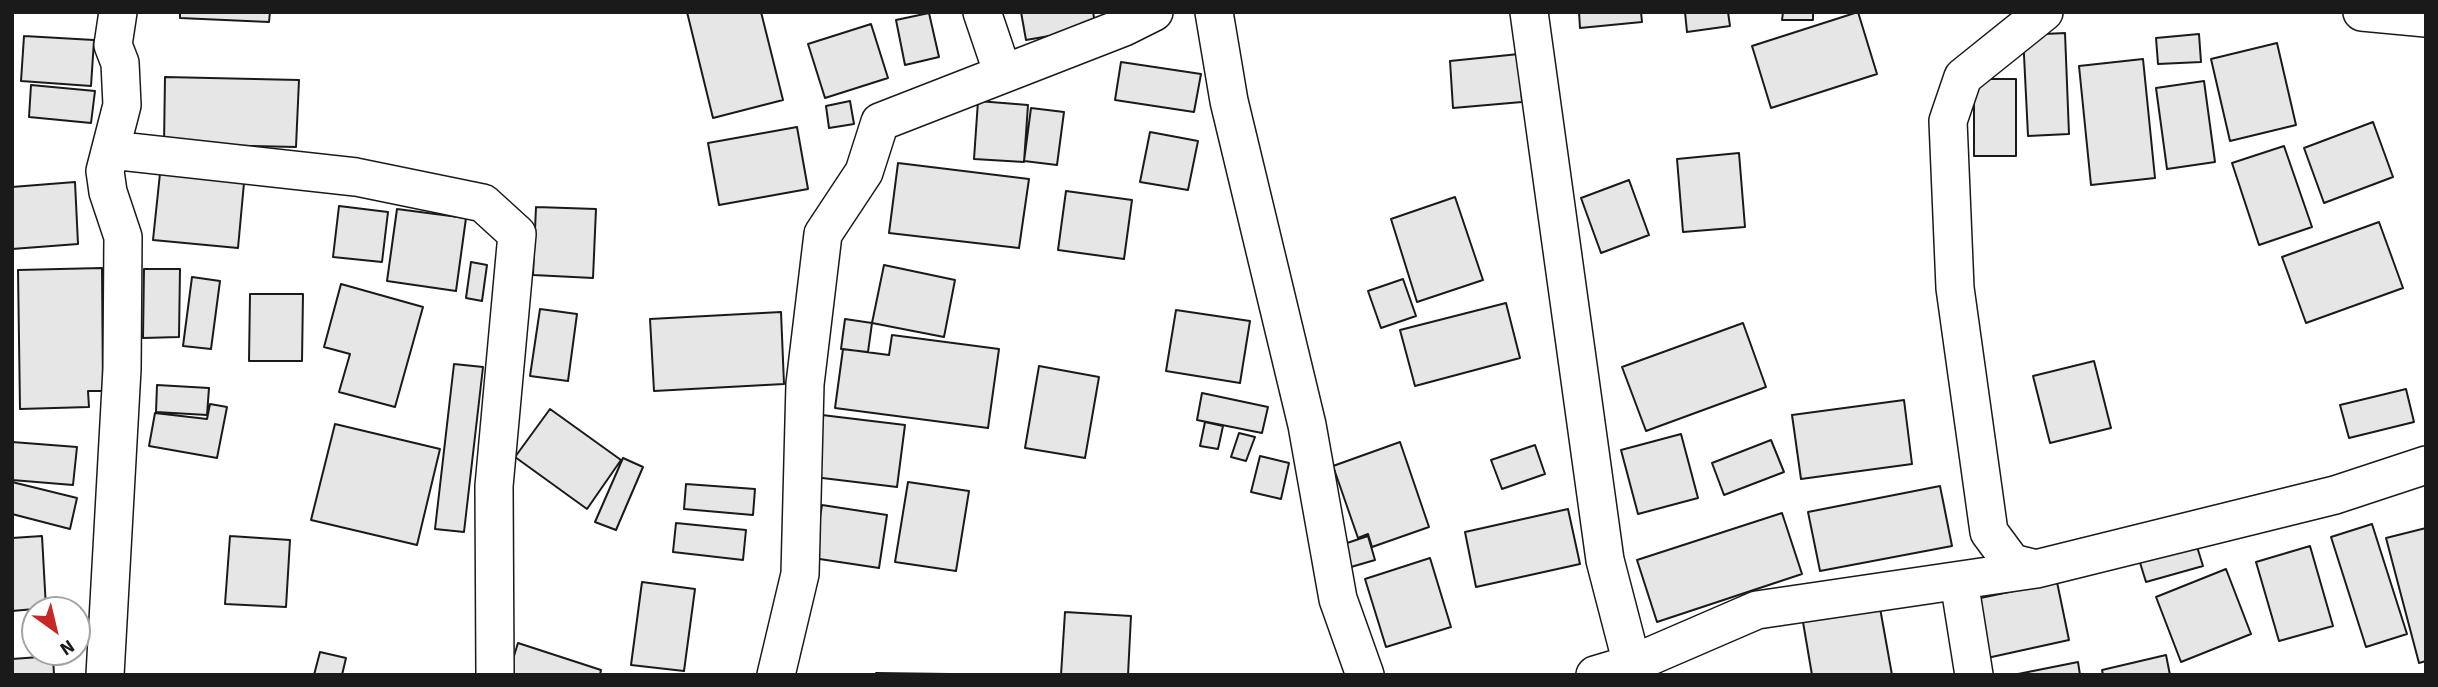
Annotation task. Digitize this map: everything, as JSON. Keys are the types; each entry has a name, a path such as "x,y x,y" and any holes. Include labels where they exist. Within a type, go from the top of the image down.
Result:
{"street":[{"path":"105,675 122,355 123,237 108,192 105,171 122,105 120,63 113,45 118,12"},
{"path":"982,12 1003,74"},
{"path":"776,675 800,574 805,384 823,234 864,172 880,122 1154,12"},
{"path":"1214,12 1229,101 1307,425 1338,599 1365,675"},
{"path":"1529,12 1605,560 1632,664"},
{"path":"2036,569 2012,563 1989,532 1955,288 1948,121 1963,77 2043,12"},
{"path":"2362,12 2425,21"},
{"path":"111,150 356,177 483,203 517,234 494,486 495,675"},
{"path":"1595,675 1632,664 1757,610 2036,569 2335,495 2426,465"},
{"path":"1959,581 1974,675"}],"building":[{"path":"180,12 270,12 269,22 180,18"},
{"path":"687,12 761,12 783,100 713,118"},
{"path":"1021,12 1093,12 1096,28 1026,40"},
{"path":"1579,12 1641,12 1642,22 1580,28"},
{"path":"1685,12 1728,12 1730,26 1687,32"},
{"path":"1783,12 1813,12 1813,20 1782,20"},
{"path":"1858,12 1877,74 1771,108 1752,46"},
{"path":"929,13 939,57 905,65 896,20"},
{"path":"871,24 888,78 825,98 808,44"},
{"path":"2065,33 2069,134 2028,136 2023,35"},
{"path":"2199,34 2201,62 2158,64 2156,38"},
{"path":"24,36 94,40 91,86 21,81"},
{"path":"2277,43 2296,125 2230,141 2211,59"},
{"path":"1519,54 1522,102 1453,108 1450,61"},
{"path":"2143,59 2155,178 2091,185 2079,66"},
{"path":"1121,62 1201,74 1194,112 1115,100"},
{"path":"165,77 299,80 296,147 164,144"},
{"path":"1974,79 2016,79 2016,156 1974,156"},
{"path":"2204,81 2215,162 2167,169 2156,88"},
{"path":"31,85 95,91 91,123 29,117"},
{"path":"850,101 854,124 829,128 826,106"},
{"path":"978,101 1028,105 1024,162 974,159"},
{"path":"1031,108 1064,112 1057,165 1024,161"},
{"path":"2373,122 2393,177 2324,203 2304,148"},
{"path":"797,127 808,189 719,205 708,143"},
{"path":"1150,132 1198,141 1188,190 1140,182"},
{"path":"2284,146 2312,227 2259,245 2232,163"},
{"path":"1739,153 1745,227 1683,232 1677,159"},
{"path":"898,163 1029,179 1019,248 889,233"},
{"path":"161,164 245,172 238,248 153,240"},
{"path":"1629,180 1649,235 1601,253 1581,198"},
{"path":"75,182 78,244 12,249 12,187"},
{"path":"1066,191 1132,200 1124,259 1058,250"},
{"path":"1455,197 1483,280 1417,302 1391,219"},
{"path":"339,206 388,212 382,262 333,257"},
{"path":"536,207 596,209 593,278 533,275"},
{"path":"397,209 466,218 456,291 387,281"},
{"path":"2379,222 2403,288 2306,323 2282,257"},
{"path":"471,262 487,265 482,301 466,298"},
{"path":"884,265 955,280 944,337 872,323"},
{"path":"102,268 103,391 88,391 89,407 20,409 18,270"},
{"path":"144,269 180,269 179,337 143,338"},
{"path":"192,277 220,281 211,349 183,346"},
{"path":"1403,279 1416,316 1381,328 1368,291"},
{"path":"341,284 423,307 395,407 339,392 350,354 324,347"},
{"path":"250,294 303,294 302,361 249,361"},
{"path":"1506,303 1520,358 1415,386 1400,330"},
{"path":"540,309 577,314 568,381 530,376"},
{"path":"1176,310 1250,321 1240,383 1166,371"},
{"path":"781,312 784,384 654,391 650,319"},
{"path":"845,319 872,323 868,352 841,349"},
{"path":"1743,323 1766,387 1646,431 1622,367"},
{"path":"892,335 999,349 988,428 835,408 843,349 889,355"},
{"path":"2094,361 2111,428 2050,443 2033,376"},
{"path":"454,364 483,367 464,532 435,529"},
{"path":"1039,366 1099,377 1085,458 1025,448"},
{"path":"157,385 209,388 207,415 156,412"},
{"path":"2406,389 2414,422 2349,438 2340,405"},
{"path":"1202,393 1268,407 1262,433 1197,420"},
{"path":"1904,400 1912,464 1801,479 1792,415"},
{"path":"210,404 227,407 217,458 149,446 155,413 207,419"},
{"path":"550,409 621,460 587,509 515,457"},
{"path":"822,415 905,425 897,487 814,477"},
{"path":"1205,422 1223,426 1218,449 1200,446"},
{"path":"335,424 440,449 417,545 311,520"},
{"path":"1239,433 1255,437 1246,461 1231,457"},
{"path":"1681,434 1698,498 1638,514 1621,450"},
{"path":"1771,440 1784,472 1724,495 1712,463"},
{"path":"12,442 77,447 73,485 12,480"},
{"path":"1400,442 1429,527 1372,547 1368,534 1358,538 1333,466"},
{"path":"1535,445 1545,474 1502,489 1491,460"},
{"path":"1260,456 1289,463 1281,499 1251,492"},
{"path":"623,458 643,467 616,530 595,522"},
{"path":"12,482 77,498 70,529 12,514"},
{"path":"908,482 969,491 956,571 895,562"},
{"path":"686,484 755,489 753,515 684,509"},
{"path":"1940,486 1952,546 1820,571 1808,512"},
{"path":"822,505 887,515 879,568 813,558"},
{"path":"1568,509 1580,564 1476,587 1465,532"},
{"path":"1782,513 1802,574 1657,622 1637,560"},
{"path":"676,523 746,530 743,560 673,552"},
{"path":"2372,524 2407,634 2366,647 2331,537"},
{"path":"2426,528 2426,661 2419,663 2386,538"},
{"path":"42,536 45,596 21,596 21,610 12,611 12,538"},
{"path":"230,536 290,540 286,607 225,604"},
{"path":"1368,536 1375,560 1351,567 1344,544"},
{"path":"2194,537 2203,566 2146,582 2137,553"},
{"path":"2310,546 2333,626 2279,641 2256,562"},
{"path":"1430,558 1451,627 1386,647 1365,579"},
{"path":"2226,569 2251,634 2181,662 2156,597"},
{"path":"642,582 695,589 684,671 631,665"},
{"path":"2057,582 2069,640 1978,660 1966,601"},
{"path":"1880,608 1892,675 1812,675 1803,622"},
{"path":"1065,612 1131,616 1128,675 1061,675"},
{"path":"518,643 601,670 600,675 508,675"},
{"path":"320,652 346,658 342,675 314,675"},
{"path":"2166,655 2170,675 2103,675 2102,670"},
{"path":"21,658 21,666 54,666 54,675 12,675 12,659"},
{"path":"2078,662 2080,675 2013,675"},
{"path":"876,673 950,674 876,675"}]}
